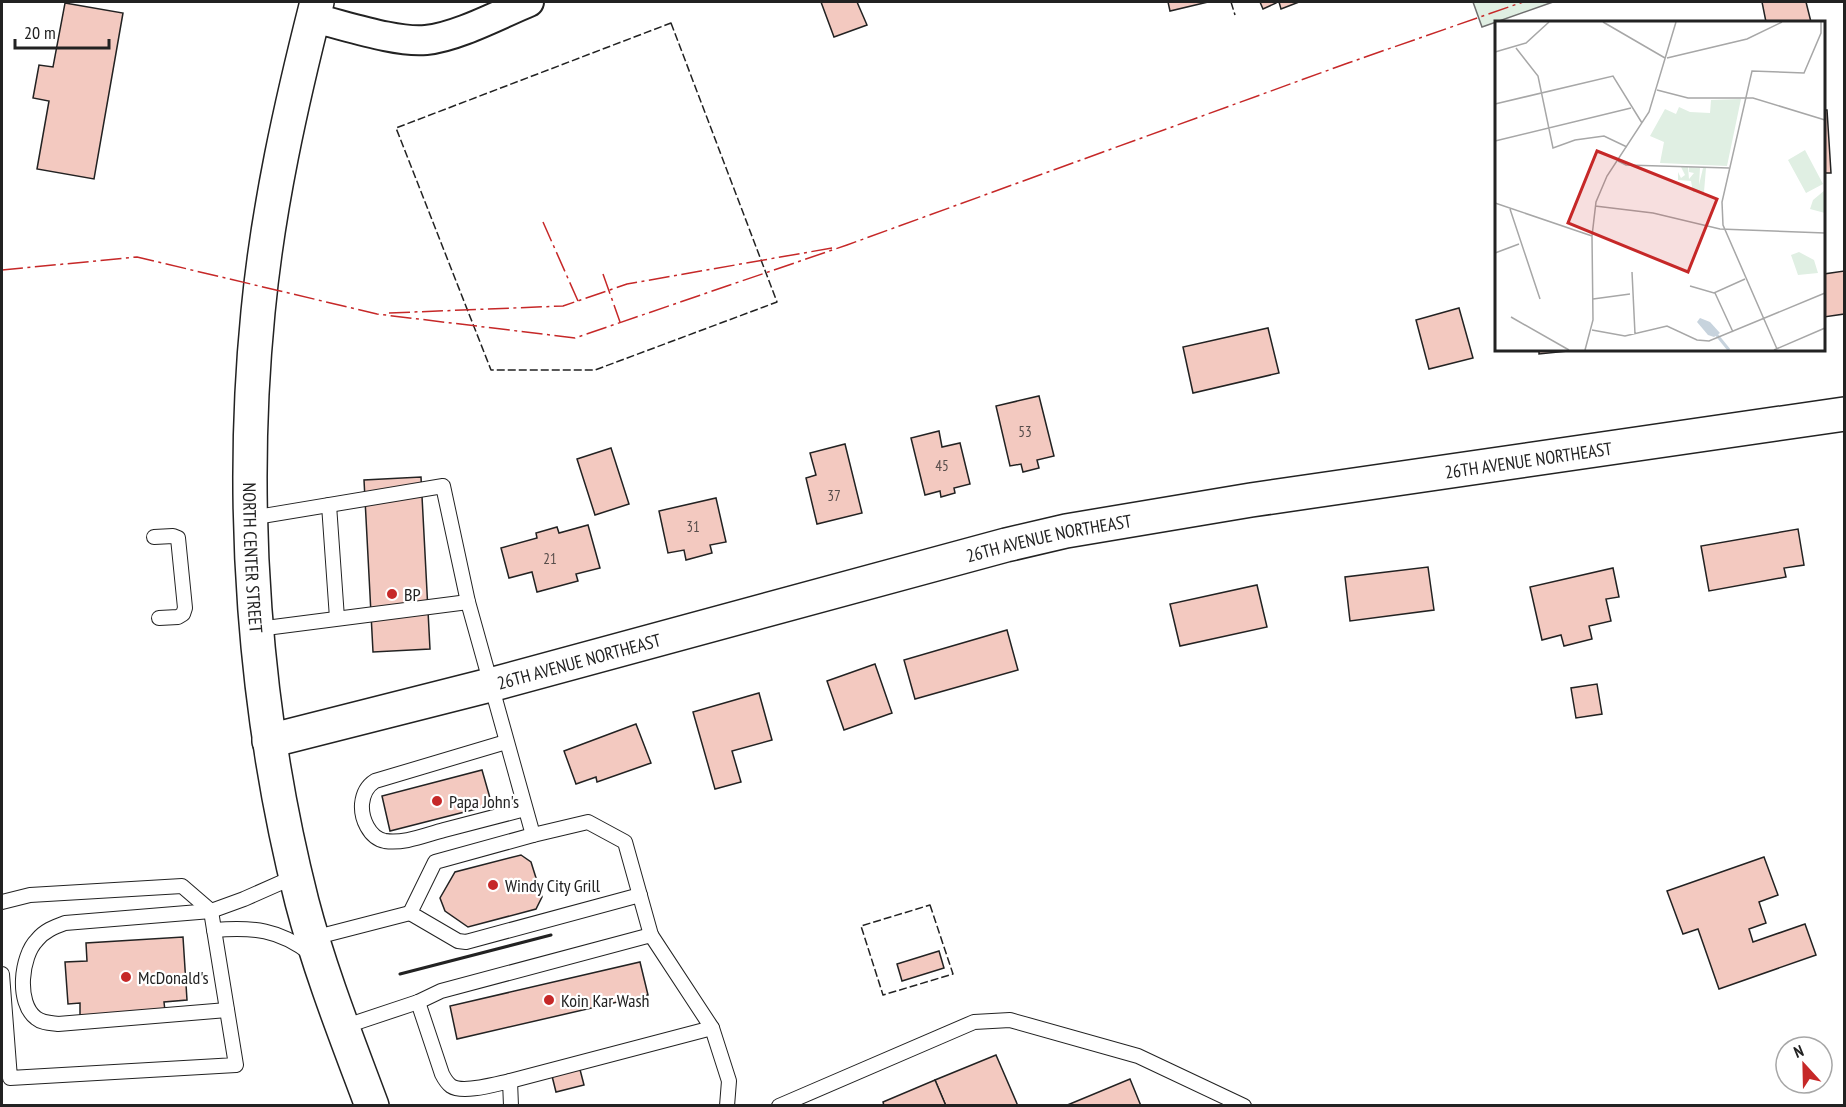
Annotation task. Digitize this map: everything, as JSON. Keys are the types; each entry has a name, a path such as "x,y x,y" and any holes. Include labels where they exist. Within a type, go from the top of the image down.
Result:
{"street":[{"path":"315,10 402,39 426,40 450,34 529,2"},
{"name":"NORTH CENTER STREET","path":"315,10 284,139 262,275 252,400 250,468 252,518 258,629 269,741 296,876 317,951 372,1106"},
{"name":"26TH AVENUE NORTHEAST","path":"269,741 490,685 994,548 1066,531 1251,500 1845,414"}],"lane":[{"path":"252,518 443,486 468,602 533,835"},
{"path":"330,505 337,618"},
{"path":"154,537 178,538 185,608 183,614 178,617 159,618"},
{"path":"258,629 468,602"},
{"path":"506,742 375,781 367,787 363,796 364,818 370,832 380,839 402,841 525,809"},
{"path":"214,930 250,928 270,932 317,951 410,913 435,862 588,822 626,842 651,934 711,1028 729,1081 727,1106"},
{"path":"227,1010 58,1024 38,1020 32,1014 25,1000 23,972 28,952 35,941 44,932 55,927 80,921 211,911 296,876"},
{"path":"2,902 30,895 182,886 211,911 236,1065 10,1078 2,974"},
{"path":"410,913 458,941 466,942 640,895"},
{"path":"343,1026 418,1002 441,992 651,934"},
{"path":"418,1002 442,1074 452,1087 468,1089 510,1081 711,1028"},
{"path":"779,1106 974,1022 1010,1020 1138,1056 1244,1106"},
{"path":"510,1081 511,1106"}],"green space":[{"path":"1473,2 1553,2 1495,21 1482,27"}],"building":[{"path":"821,2 857,2 867,25 834,37"},
{"path":"1168,2 1208,2 1170,11"},
{"path":"1260,2 1276,2 1276,3 1263,9"},
{"path":"1279,2 1299,2 1281,9"},
{"path":"1762,2 1806,2 1811,21 1766,21"},
{"path":"65,3 123,13 94,179 37,169 49,101 33,98 39,65 53,67"},
{"path":"1825,110 1827,110 1831,173 1825,173"},
{"path":"1844,271 1844,314 1825,317 1825,274"},
{"path":"1459,308 1473,358 1429,369 1416,320"},
{"path":"1268,328 1279,373 1193,393 1183,347"},
{"path":"1539,351 1568,351 1539,354"},
{"path":"1039,396 1054,456 1037,460 1039,468 1023,472 1021,464 1010,466 996,406"},
{"path":"939,431 942,447 960,443 970,484 954,488 955,493 941,497 940,491 925,495 911,438"},
{"path":"845,444 862,513 817,524 806,478 816,475 810,453"},
{"path":"611,448 629,504 595,515 577,459"},
{"path":"421,477 430,649 373,652 364,480"},
{"path":"716,498 726,542 710,545 712,553 686,560 684,550 668,553 659,511"},
{"path":"588,525 600,568 576,574 578,581 537,592 532,572 509,578 501,548 537,538 536,533 557,527 559,533"},
{"path":"1798,529 1804,565 1784,568 1786,577 1709,591 1701,546"},
{"path":"1428,567 1434,610 1350,621 1345,577"},
{"path":"1613,568 1619,597 1606,599 1611,621 1589,626 1592,639 1564,646 1561,635 1542,640 1530,587"},
{"path":"1257,585 1267,627 1180,646 1170,604"},
{"path":"1007,630 1018,670 915,699 904,660"},
{"path":"875,664 892,713 844,730 827,681"},
{"path":"1597,684 1602,714 1576,718 1571,688"},
{"path":"759,693 772,740 732,751 741,782 715,789 693,712"},
{"path":"636,724 651,763 597,782 596,777 576,784 564,751"},
{"name":"Papa John's","path":"482,770 492,805 390,831 382,796"},
{"name":"Windy City Grill","path":"521,855 531,862 542,897 536,909 468,927 445,911 440,898 455,872"},
{"path":"1764,857 1778,895 1759,902 1766,923 1749,929 1753,942 1805,924 1816,955 1719,989 1698,929 1683,934 1667,891"},
{"name":"McDonald's","path":"183,937 187,1000 164,1002 165,1011 80,1016 80,1003 68,1004 65,962 87,961 86,943"},
{"path":"939,951 944,968 902,981 897,964"},
{"name":"Koin Kar Wash","path":"640,962 648,995 457,1039 450,1006"},
{"path":"996,1055 1018,1106 946,1106 935,1080"},
{"path":"577,1058 584,1085 556,1092 549,1064"},
{"path":"1130,1079 1141,1106 1065,1106"},
{"path":"935,1080 946,1106 884,1106 883,1102"}],"fence":[{"path":"1231,2 1235,15"},
{"path":"671,23 777,302 595,370 491,370 396,128 671,23"},
{"path":"930,905 953,974 883,995 861,926 930,905"}],"wall":[{"path":"400,974 551,935"}],"power":[{"path":"2,270 137,257 377,314 575,338 847,245 1523,2"},
{"path":"543,222 578,301"},
{"path":"389,313 563,306 627,284 832,248"},
{"path":"603,274 620,322"}],"place":[{"name":"BP","path":"392,594"},
{"name":"Papa John's","path":"437,801"},
{"name":"Windy City Grill","path":"493,885"},
{"name":"McDonald's","path":"126,977"},
{"name":"Koin Kar Wash","path":"549,1000"}]}
